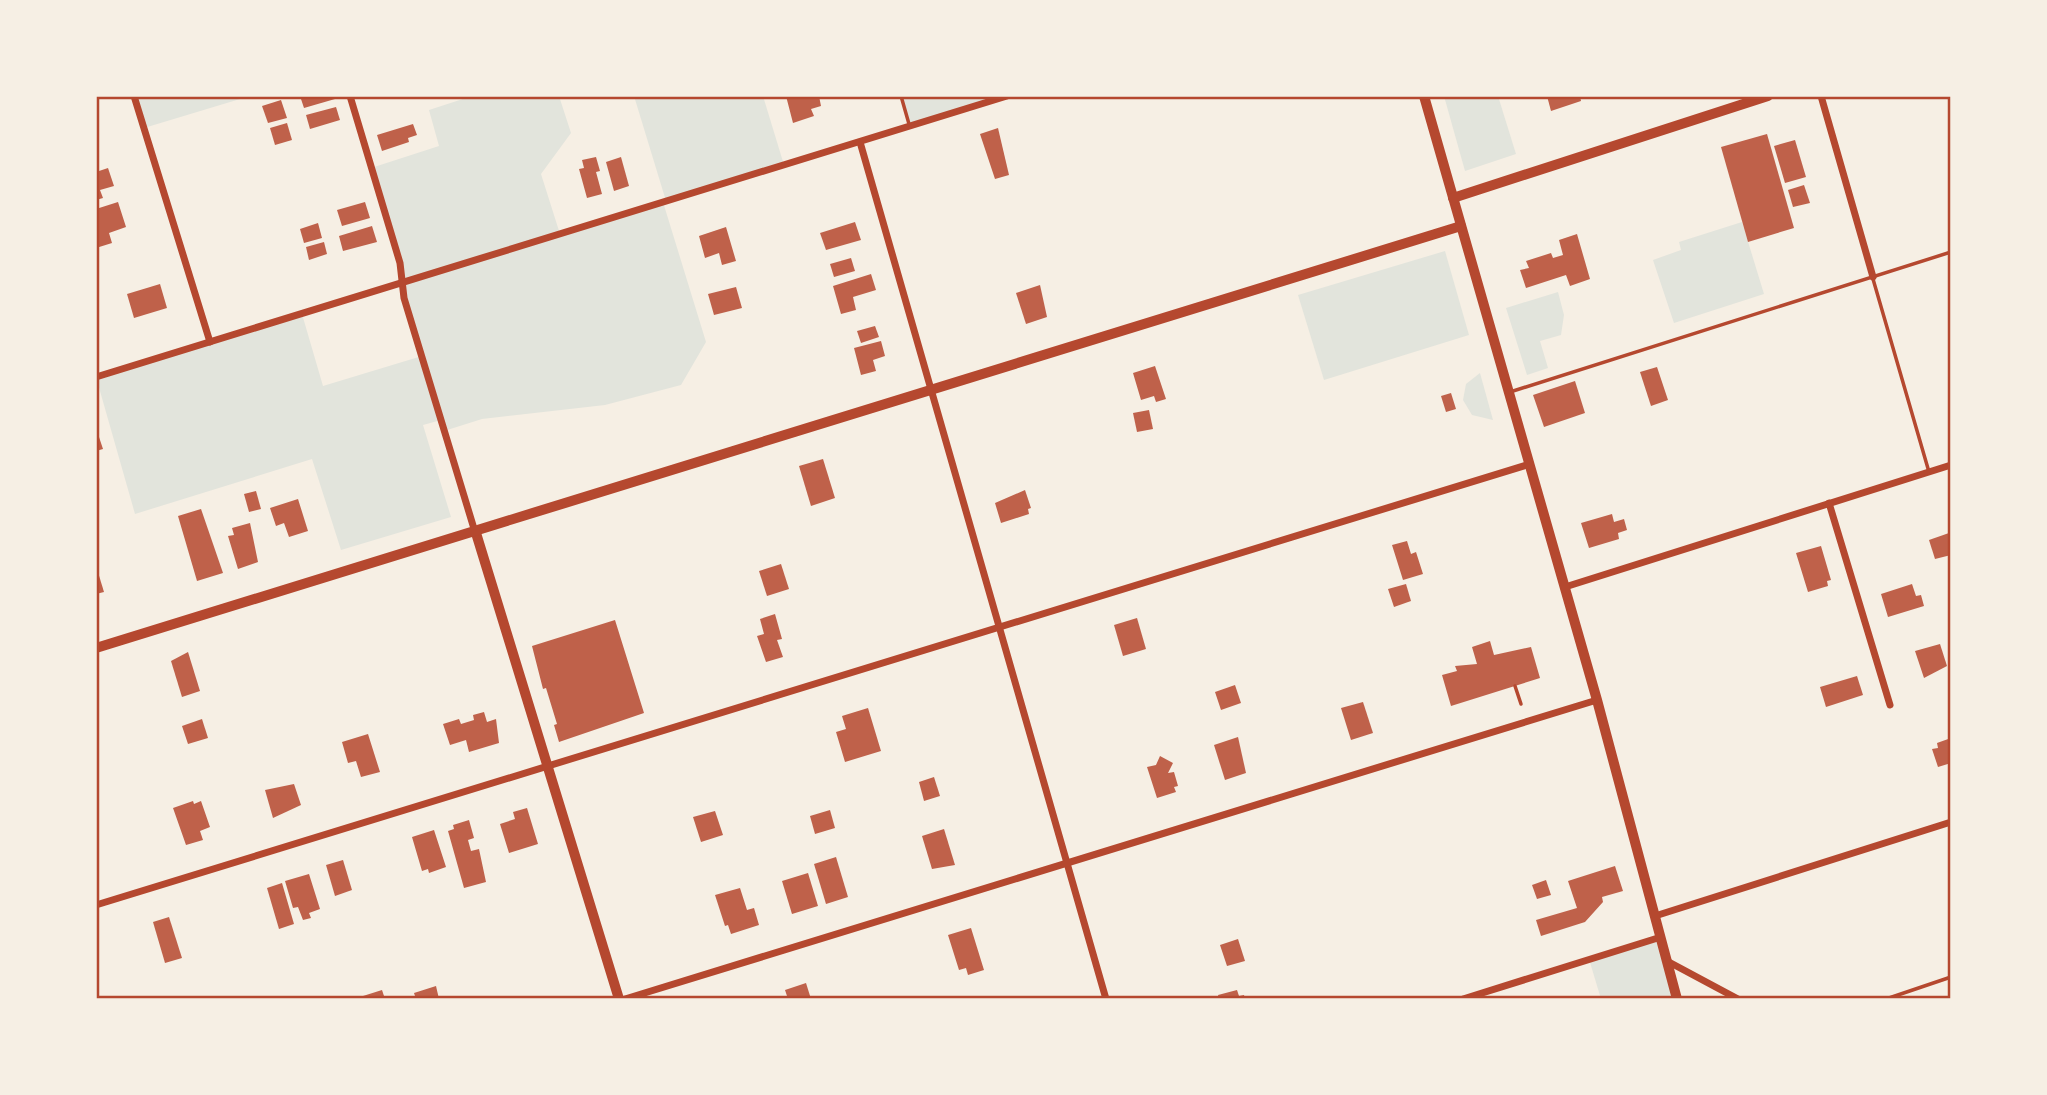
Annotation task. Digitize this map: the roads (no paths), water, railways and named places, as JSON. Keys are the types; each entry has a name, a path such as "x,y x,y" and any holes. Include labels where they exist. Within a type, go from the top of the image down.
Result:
{"street":[{"path":"134,96 210,342"},
{"path":"350,96 403,282 404,298 619,999"},
{"path":"96,377 1007,96"},
{"path":"1424,96 1597,700 1677,999"},
{"path":"1453,198 1768,96"},
{"path":"1821,96 1873,277"},
{"path":"859,142 1105,999"},
{"path":"96,648 1461,226"},
{"path":"96,905 1530,464"},
{"path":"1564,587 1951,465"},
{"path":"1829,503 1890,705"},
{"path":"625,999 1597,700"},
{"path":"1655,916 1950,824"},
{"path":"1463,999 1661,937"},
{"path":"1667,961 1738,999"}],"lane":[{"path":"901,96 910,126"},
{"path":"1510,392 1951,252"},
{"path":"1873,277 1929,471"},
{"path":"1886,999 1951,977"}]}
